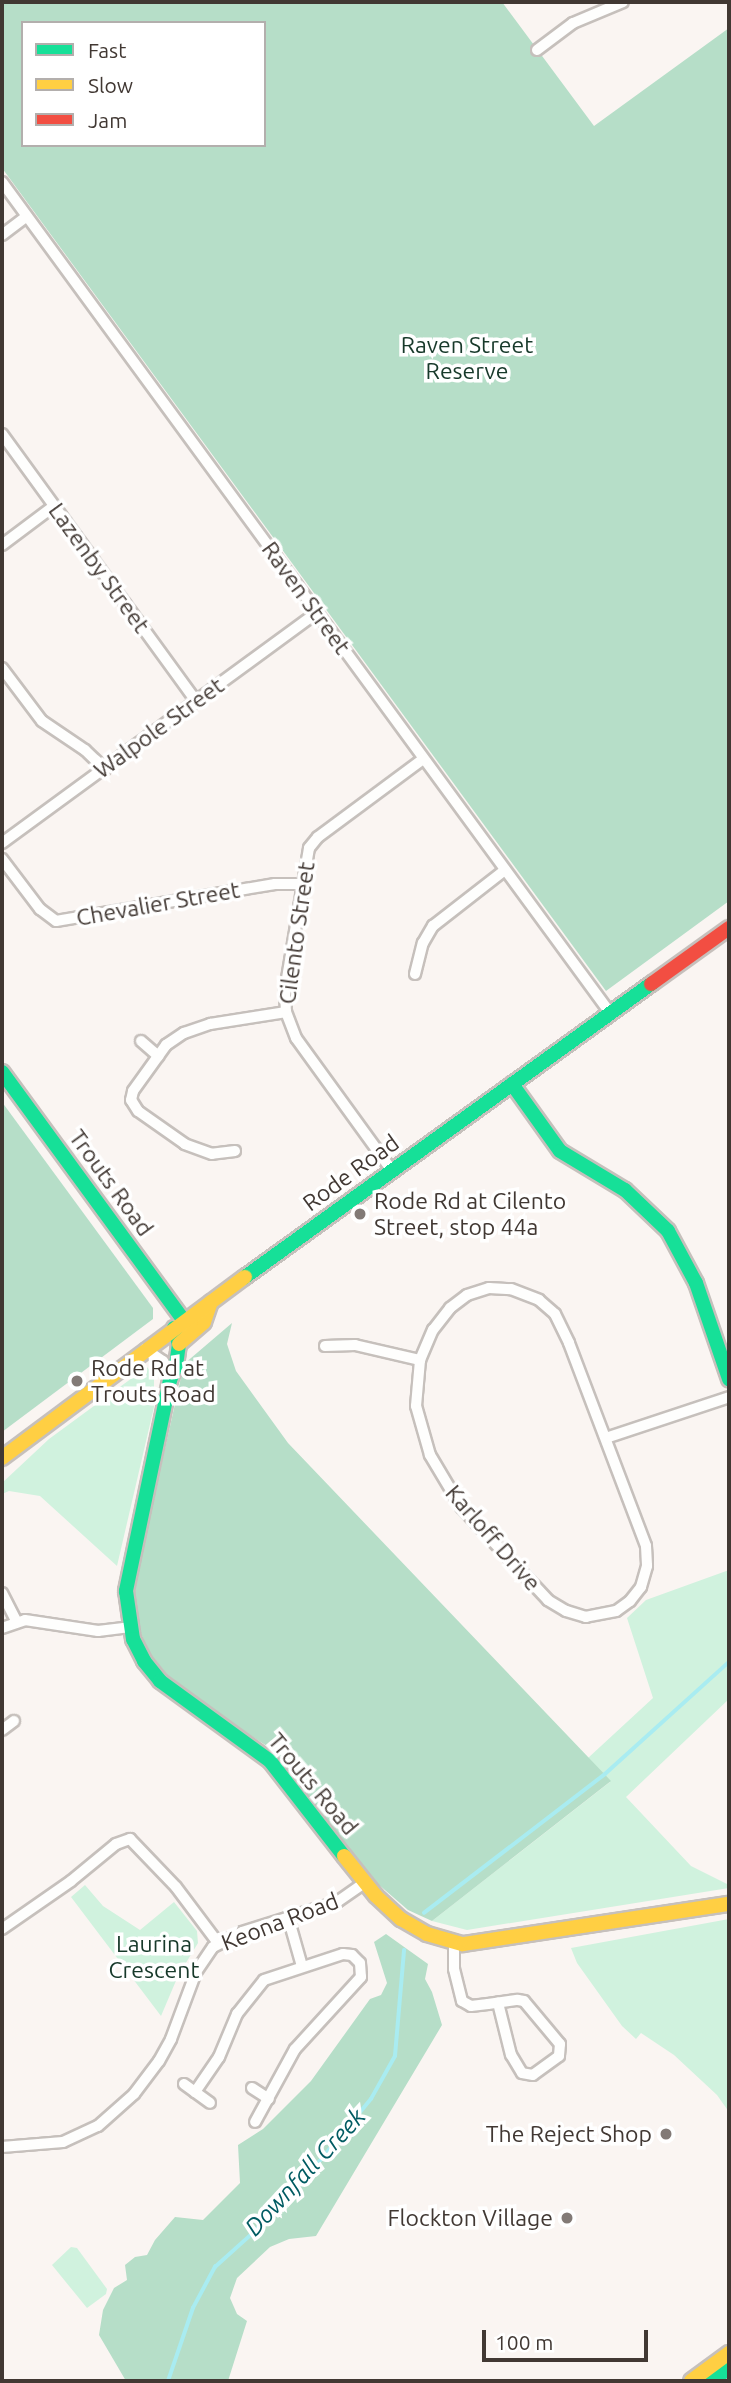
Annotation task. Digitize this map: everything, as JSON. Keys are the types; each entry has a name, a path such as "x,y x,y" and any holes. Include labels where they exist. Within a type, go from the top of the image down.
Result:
{"street":[{"path":"537,50 573,23 623,2"},
{"name":"Raven Street","path":"2,181 611,1014"},
{"path":"2,235 27,216"},
{"name":"Lazenby Street","path":"2,434 196,701"},
{"path":"2,545 54,506"},
{"name":"Walpole Street","path":"2,843 316,613"},
{"path":"2,668 42,721 85,750 105,769"},
{"name":"Cilento Street","path":"393,1172 296,1038 286,1012 285,990 306,856 318,837 423,760"},
{"name":"Chevalier Street","path":"2,859 40,909 56,921 275,884 301,884"},
{"path":"415,974 423,943 433,926 505,870"},
{"name":"Rode Road","path":"2,1458 179,1324 729,928"},
{"path":"235,1151 212,1154 185,1144 135,1107 131,1100 132,1091 173,1040 191,1030 286,1012"},
{"path":"141,1041 158,1056"},
{"name":"Trouts Road","path":"2,1072 179,1324 179,1344 127,1576 130,1627 144,1661 160,1681 270,1761 364,1883 407,1924 427,1934 454,1942 480,1943 729,1904"},
{"path":"512,1084 560,1151 625,1189 667,1231 696,1283 729,1379"},
{"name":"Karloff Drive","path":"489,1288 511,1289 531,1295 548,1307 560,1322 606,1438 642,1534 647,1566 641,1587 630,1601 606,1615 586,1617 566,1611 548,1600 452,1494 430,1455 418,1421 416,1391 420,1360 433,1330 458,1301 489,1288"},
{"path":"179,1344 204,1322 211,1302"},
{"path":"325,1346 355,1345 420,1360"},
{"path":"145,1349 163,1361 170,1380"},
{"path":"606,1438 729,1397"},
{"path":"2,1593 16,1621"},
{"path":"2,1628 16,1621 34,1621 98,1631 130,1627"},
{"path":"2,1714 8,1725"},
{"path":"2,1929 71,1881 116,1844 130,1839 176,1887 218,1943"},
{"name":"Keona Road","path":"2,2147 71,2139 98,2126 124,2105 143,2084 165,2051 196,1972 218,1943 242,1932 337,1902 364,1883"},
{"path":"288,1917 302,1966"},
{"path":"454,1942 454,1969 462,2001 471,2006 498,2003 526,2003 561,2046 559,2056 533,2075 522,2073 510,2055 498,2003"},
{"path":"195,2092 219,2057 237,2014 257,1986 269,1977 348,1954 358,1960 362,1972 354,1985 295,2049 255,2122"},
{"path":"184,2084 210,2103"},
{"path":"252,2088 269,2099"},
{"path":"691,2381 729,2353"},
{"path":"711,2381 729,2368"}],"green space":[{"name":"Raven Street Reserve","path":"2,2 502,2 594,126 729,28 729,901 606,991 2,168"},
{"path":"2,1102 153,1308 153,1319 2,1432"},
{"path":"232,1323 227,1344 236,1371 288,1443 611,1781 432,1921 408,1910 371,1878 270,1748 188,1695 171,1679 148,1652 137,1622 135,1592 141,1555 184,1364"},
{"path":"147,1367 154,1376 154,1407 117,1566 40,1496 9,1491 2,1494 2,1483 49,1439"},
{"path":"729,1570 729,1699 626,1797 691,1866 729,1885 729,1888 467,1930 432,1921 610,1782 588,1758 653,1698 627,1618 646,1600"},
{"name":"Laurina Crescent","path":"85,1885 103,1906 140,1930 174,1902 197,1931 198,1943 178,1976 161,2016 71,1897"},
{"path":"729,1919 729,2112 717,2095 674,2055 641,2033 636,2039 622,2026 577,1963 571,1948"},
{"path":"386,1934 428,1964 425,1979 442,2025 316,2236 289,2239 270,2247 237,2278 230,2298 237,2314 247,2321 228,2381 126,2381 99,2335 103,2310 114,2288 127,2280 125,2265 135,2257 147,2255 155,2240 175,2217 203,2220 240,2183 238,2145 263,2129 311,2081 370,1999 381,1995 387,1983 374,1942"},
{"path":"71,2247 77,2248 107,2289 106,2294 87,2308 52,2265"}],"waterway":[{"name":"Downfall Creek","path":"424,1913 605,1774 729,1662"},
{"name":"Downfall Creek","path":"168,2381 193,2308 215,2267 254,2232 313,2169 371,2099 395,2056 404,1950"}],"traffic: fast":[{"path":"245,1277 651,984"},
{"path":"2,1072 184,1321"},
{"path":"512,1084 560,1151 625,1190 668,1231 696,1283 729,1379"},
{"path":"174,1328 179,1344 176,1366 170,1380 126,1591 133,1639 144,1661 160,1681 270,1761 344,1856"},
{"path":"711,2381 729,2368"}],"traffic: slow":[{"path":"2,1458 245,1277"},
{"path":"179,1344 204,1322 211,1302"},
{"path":"344,1856 376,1896 401,1919 427,1934 463,1944 729,1904"},
{"path":"691,2381 729,2353"}],"traffic: jam":[{"path":"651,984 729,928"}],"place":[{"name":"Rode Rd at Cilento Street, stop 44a","path":"360,1214"},
{"name":"Rode Rd at Trouts Road","path":"77,1381"},
{"name":"The Reject Shop","path":"666,2134"},
{"name":"Flockton Village","path":"567,2218"}]}
